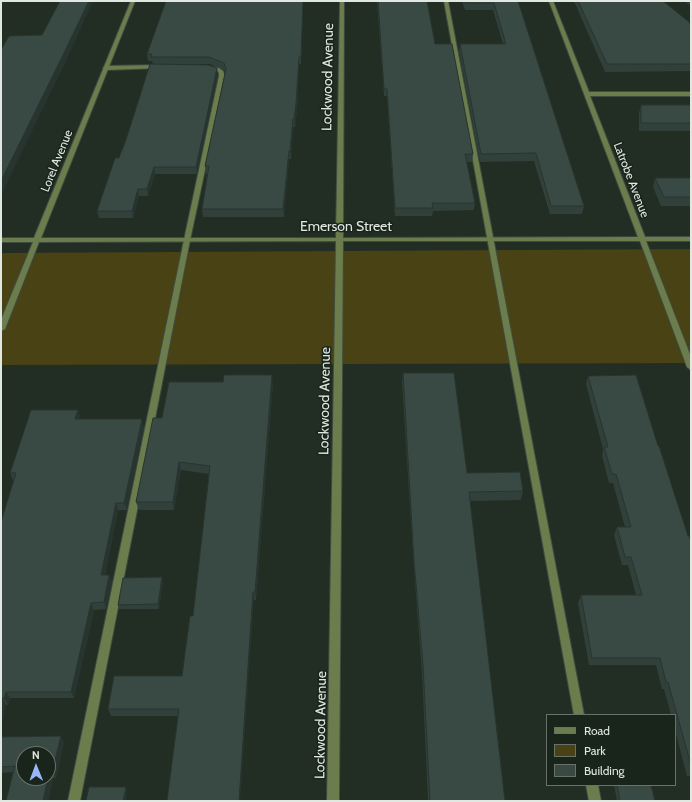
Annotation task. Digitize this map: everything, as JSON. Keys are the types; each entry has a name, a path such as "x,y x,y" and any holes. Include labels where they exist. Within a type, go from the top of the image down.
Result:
{"street":[{"name":"Lorel Avenue","path":"1,329 133,1"},
{"name":"Lockwood Avenue","path":"333,801 342,1"},
{"path":"446,1 579,714"},
{"name":"Latrobe Avenue","path":"551,1 691,367"},
{"path":"106,68 167,67"},
{"path":"74,801 187,240 222,76 221,72 217,69 204,67"},
{"path":"586,94 691,94"},
{"name":"Emerson Street","path":"1,240 691,239"},
{"path":"592,786 595,801"}],"green space":[{"path":"691,249 691,363 1,365 1,253"}],"building":[{"path":"60,1 89,1 1,181 1,50 9,36 42,35"},
{"path":"166,1 303,1 301,57 299,57 296,104 283,209 202,209 209,166 205,166 226,69 224,63 209,57 151,57 152,54 147,54"},
{"path":"378,1 427,1 435,44 452,44 473,154 465,154 475,203 432,203 433,208 395,208 387,89 384,89"},
{"path":"465,1 518,1 584,206 551,206 536,153 481,154 460,44 506,44 494,3 465,3"},
{"path":"578,1 663,1 689,22 691,26 691,64 607,64"},
{"path":"150,64 208,65 217,68 196,167 154,167 147,189 138,189 132,211 97,211 115,158 119,158 126,140"},
{"path":"641,105 691,105 691,123 641,123"},
{"path":"655,178 691,178 691,197 664,197"},
{"path":"403,373 454,373 467,473 520,472 523,491 469,492 505,801 430,801 423,665 414,561"},
{"path":"224,375 272,375 255,592 253,592 239,801 167,801 179,709 108,709 114,676 182,676 190,616 193,616 210,466 179,462 173,502 136,502 153,418 162,418 169,382 223,382"},
{"path":"636,375 658,446 691,542 691,765 660,658 592,658 581,595 642,595 631,557 625,557 617,527 631,527 616,474 612,474 604,447 608,447 588,376"},
{"path":"31,410 78,410 75,419 142,419 124,503 116,503 101,575 109,575 104,602 91,603 71,692 6,692 1,702 1,522 16,473 10,473"},
{"path":"162,577 158,604 118,605 123,578"},
{"path":"61,736 56,756 56,746 16,746 16,786 46,786 43,801 6,801 15,766 1,767 1,737"},
{"path":"617,786 651,786 655,801 620,801"},
{"path":"89,787 126,787 123,801 86,801"}]}
